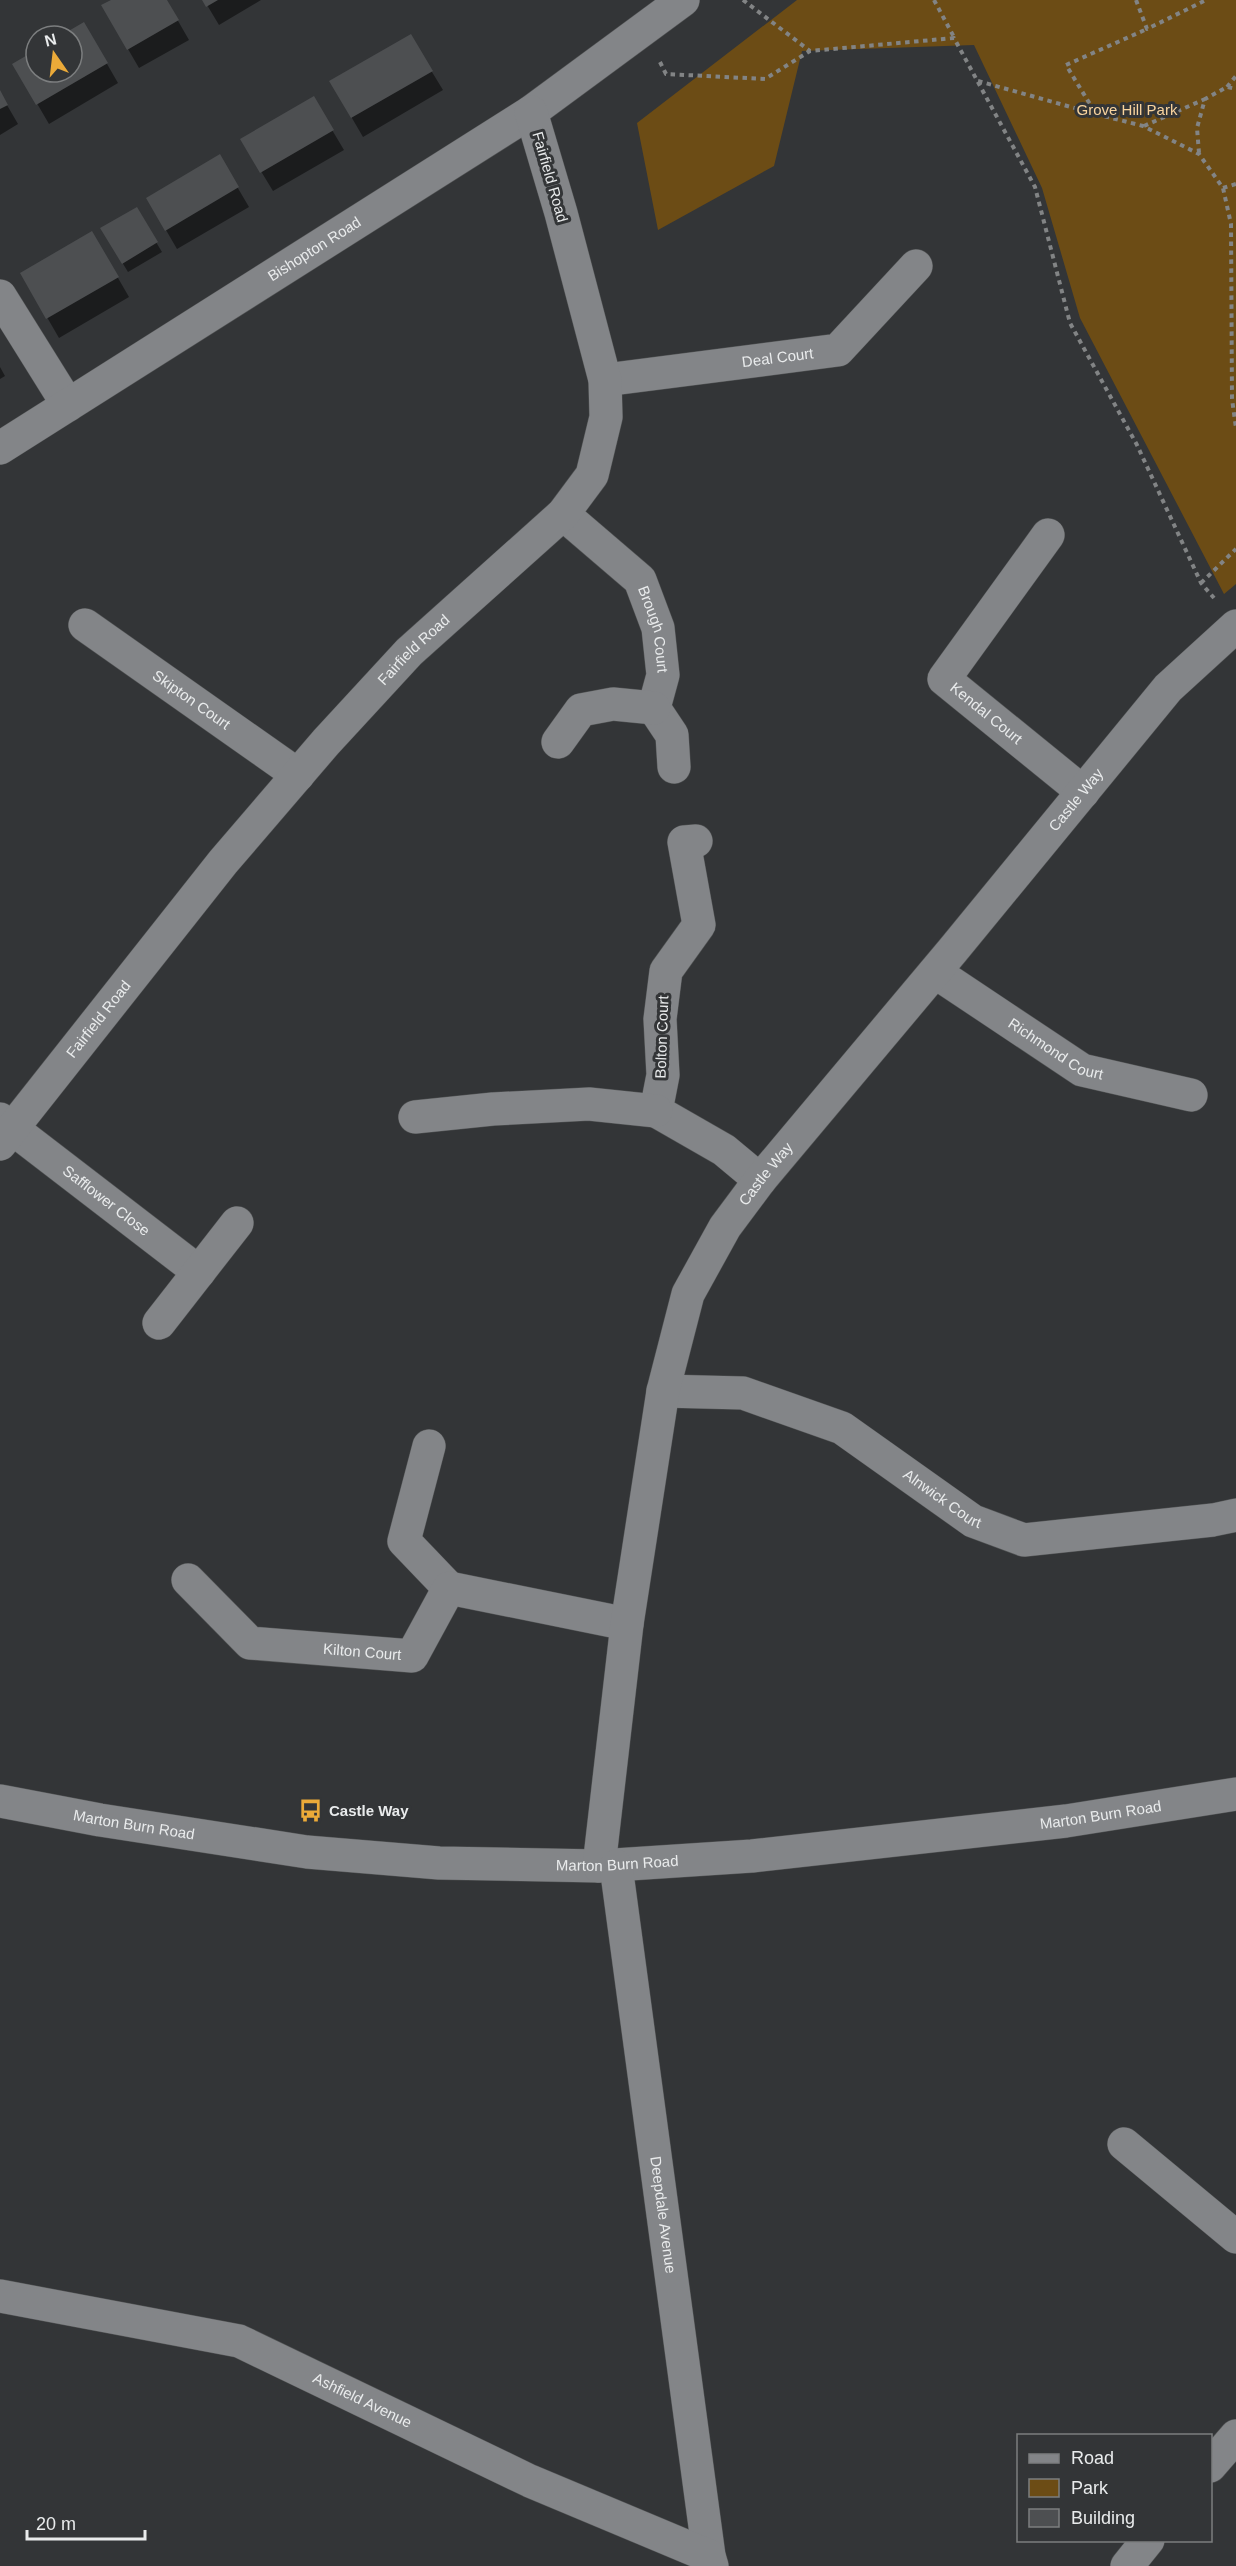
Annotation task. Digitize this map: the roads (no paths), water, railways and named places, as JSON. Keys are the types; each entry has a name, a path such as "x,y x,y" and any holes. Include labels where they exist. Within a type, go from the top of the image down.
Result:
{"street":[{"name":"Bishopton Road","path":"0,448 531,112 625,45 683,0"},
{"name":"Fairfield Road","path":"4,1130 298,774 409,652 563,514 592,475 606,417 605,380 561,213 531,112"},
{"name":"Deal Court","path":"605,380 838,350 916,266"},
{"path":"0,296 68,405"},
{"name":"Brough Court","path":"563,514 640,580 658,628 663,675 654,708"},
{"name":"Kendal Court","path":"1048,535 944,679 1083,792"},
{"name":"Skipton Court","path":"85,625 298,774"},
{"name":"Castle Way","path":"608,1866 627,1624 663,1391 688,1294 725,1227 760,1180 935,972 1167,688 1236,626"},
{"path":"558,742 581,710 613,704 654,708 672,735 674,767"},
{"name":"Bolton Court","path":"656,1111 663,1075 660,1019 666,971 699,925 684,842 696,841"},
{"name":"Richmond Court","path":"935,972 1082,1070 1191,1095"},
{"path":"415,1118 493,1109 589,1104 656,1111 724,1150 760,1180"},
{"name":"Safflower Close","path":"4,1130 199,1272"},
{"path":"159,1323 237,1222"},
{"name":"Alnwick Court","path":"663,1391 743,1393 842,1428 973,1521 1024,1540 1213,1520 1236,1515"},
{"path":"429,1446 404,1542 450,1588 627,1624"},
{"name":"Kilton Court","path":"188,1580 250,1643 412,1656 450,1588"},
{"name":"Marton Burn Road","path":"0,1801 100,1820 307,1852 439,1863 608,1866 752,1856 1066,1821 1236,1794"},
{"name":"Deepdale Avenue","path":"608,1866 710,2561"},
{"path":"1124,2144 1236,2237"},
{"name":"Ashfield Avenue","path":"0,2296 238,2341 530,2481 710,2561"},
{"path":"1212,2464 1236,2436"}],"place":[{"name":"Castle Way","path":"311,1811"}],"park label":[{"name":"Grove Hill Park","path":"1127,110"}]}
